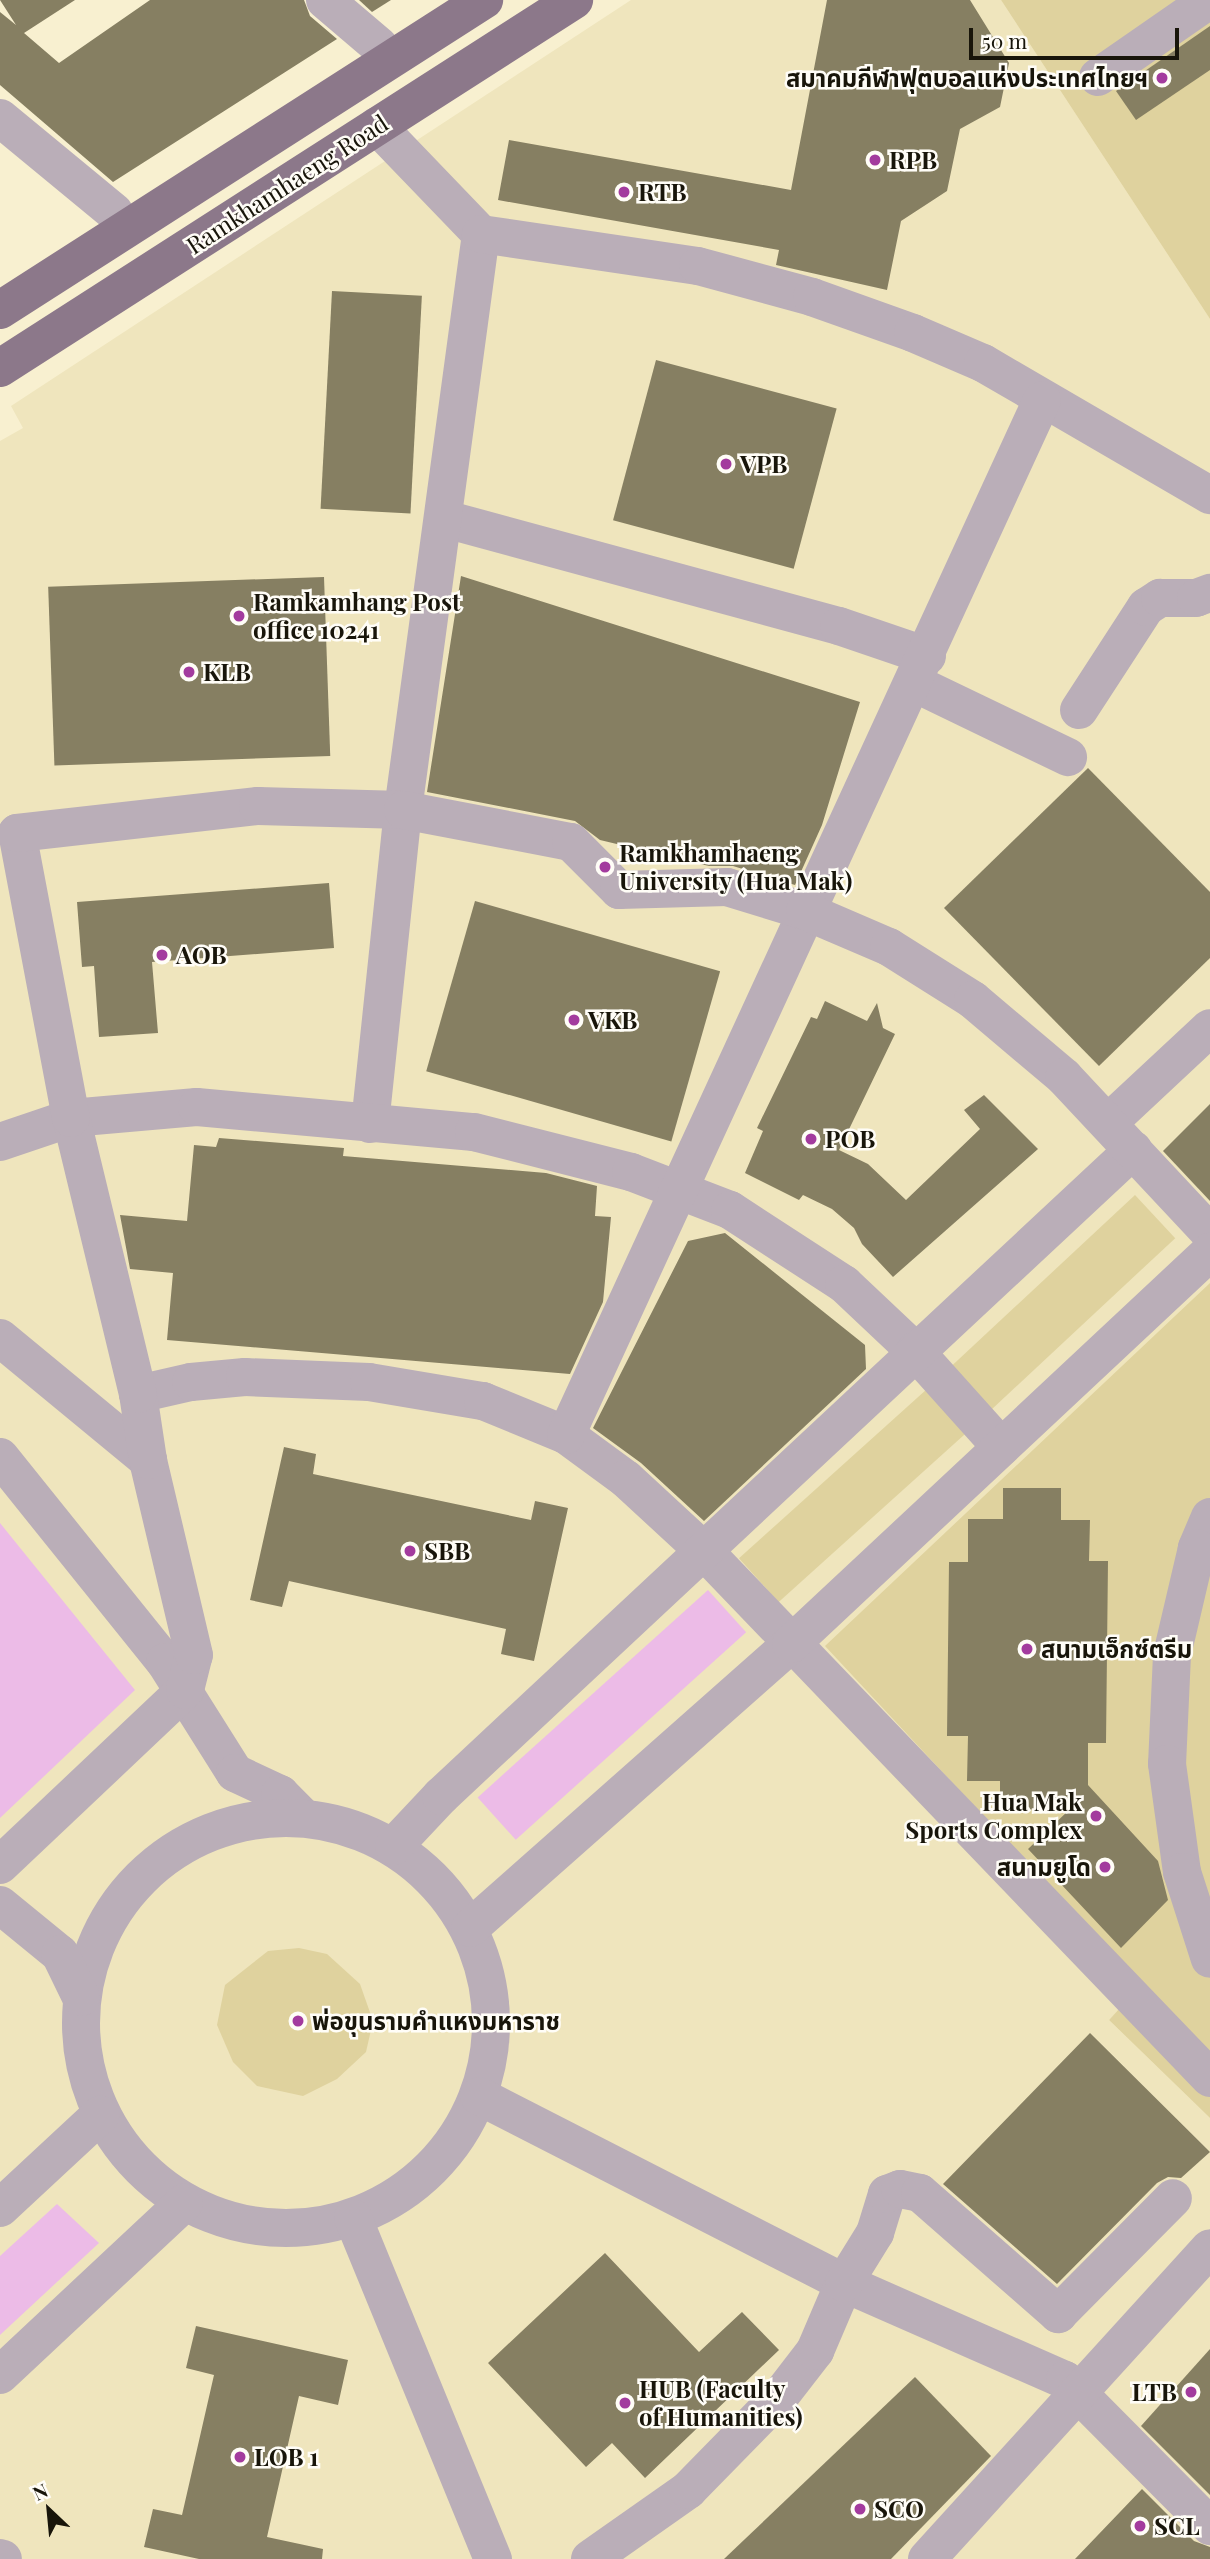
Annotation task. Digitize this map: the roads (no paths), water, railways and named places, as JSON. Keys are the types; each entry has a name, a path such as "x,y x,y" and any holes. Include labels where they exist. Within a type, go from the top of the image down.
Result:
{"main road":[{"path":"0,282 451,0"},
{"name":"Ramkhamhaeng Road","path":"0,310 484,0"},
{"name":"Ramkhamhaeng Road","path":"0,361 542,0"},
{"name":"Ramkhamhaeng Road","path":"0,361 574,0"}],"street":[{"path":"325,0 379,46"},
{"path":"1098,77 1209,0"},
{"path":"0,118 114,212"},
{"path":"377,126 481,234 698,266 812,298 983,363 1042,400 1210,495"},
{"path":"370,1124 403,810 445,519 481,234"},
{"path":"566,1435 1042,400"},
{"path":"445,519 839,626 920,669 1068,757"},
{"path":"1079,710 1146,607 1160,597 1196,598 1210,593"},
{"path":"0,1865 185,1690 194,1655 148,1460 138,1394 71,1118 8,831 258,806 403,810 571,842 620,890 727,887 805,911 889,947 974,1000 1064,1077 1210,1233"},
{"path":"394,1846 441,1796 705,1552 915,1351 1120,1137 1210,1028"},
{"path":"0,1142 71,1118 197,1107 474,1132 631,1172 730,1210 844,1283 915,1351 1001,1447"},
{"path":"470,1928 790,1644 1210,1252"},
{"path":"0,1338 148,1460"},
{"path":"138,1394 191,1382 245,1377 369,1382 483,1401 566,1435 625,1479 705,1552 790,1644 1210,2078"},
{"path":"0,1457 185,1690 235,1773 279,1794 303,1816"},
{"path":"1210,1517 1197,1548 1172,1654 1167,1764 1182,1872 1210,1959"},
{"path":"303,1816 351,1826 394,1846 438,1882 470,1928 489,1983 492,2040 479,2096 449,2148 406,2190 353,2218 295,2229 249,2225 184,2203 135,2165 100,2115 83,2067 81,1997 111,1913 149,1868 199,1836 255,1819 303,1816"},
{"path":"0,1905 60,1954 81,1997"},
{"path":"479,2096 845,2283 1065,2380 1210,2526"},
{"path":"0,2208 100,2115"},
{"path":"590,2559 688,2490 748,2432 815,2351 845,2283 875,2233 887,2194 912,2189 1058,2314 1173,2198"},
{"path":"0,2375 184,2203"},
{"path":"353,2218 494,2559"},
{"path":"927,2559 1210,2248"}],"place":[{"name":"สมาคมกีฬาฟุตบอลแห่งประเทศไทยฯ","path":"1162,78"},
{"name":"RPB","path":"875,160"},
{"name":"RTB","path":"624,192"},
{"name":"VPB","path":"726,464"},
{"name":"Ramkamhang Post office 10241","path":"239,616"},
{"name":"KLB","path":"189,672"},
{"name":"Ramkhamhaeng University (Hua Mak)","path":"605,867"},
{"name":"AOB","path":"162,955"},
{"name":"VKB","path":"574,1020"},
{"name":"POB","path":"811,1139"},
{"name":"SBB","path":"410,1551"},
{"name":"สนามเอ็กซ์ตรีม","path":"1027,1649"},
{"name":"Hua Mak Sports Complex","path":"1096,1816"},
{"name":"สนามยูโด","path":"1105,1867"},
{"name":"พ่อขุนรามคำแหงมหาราช","path":"298,2021"},
{"name":"LTB","path":"1191,2392"},
{"name":"HUB (Faculty of Humanities)","path":"625,2403"},
{"name":"LOB 1","path":"240,2457"},
{"name":"SCO","path":"860,2509"},
{"name":"SCL","path":"1140,2526"}]}
